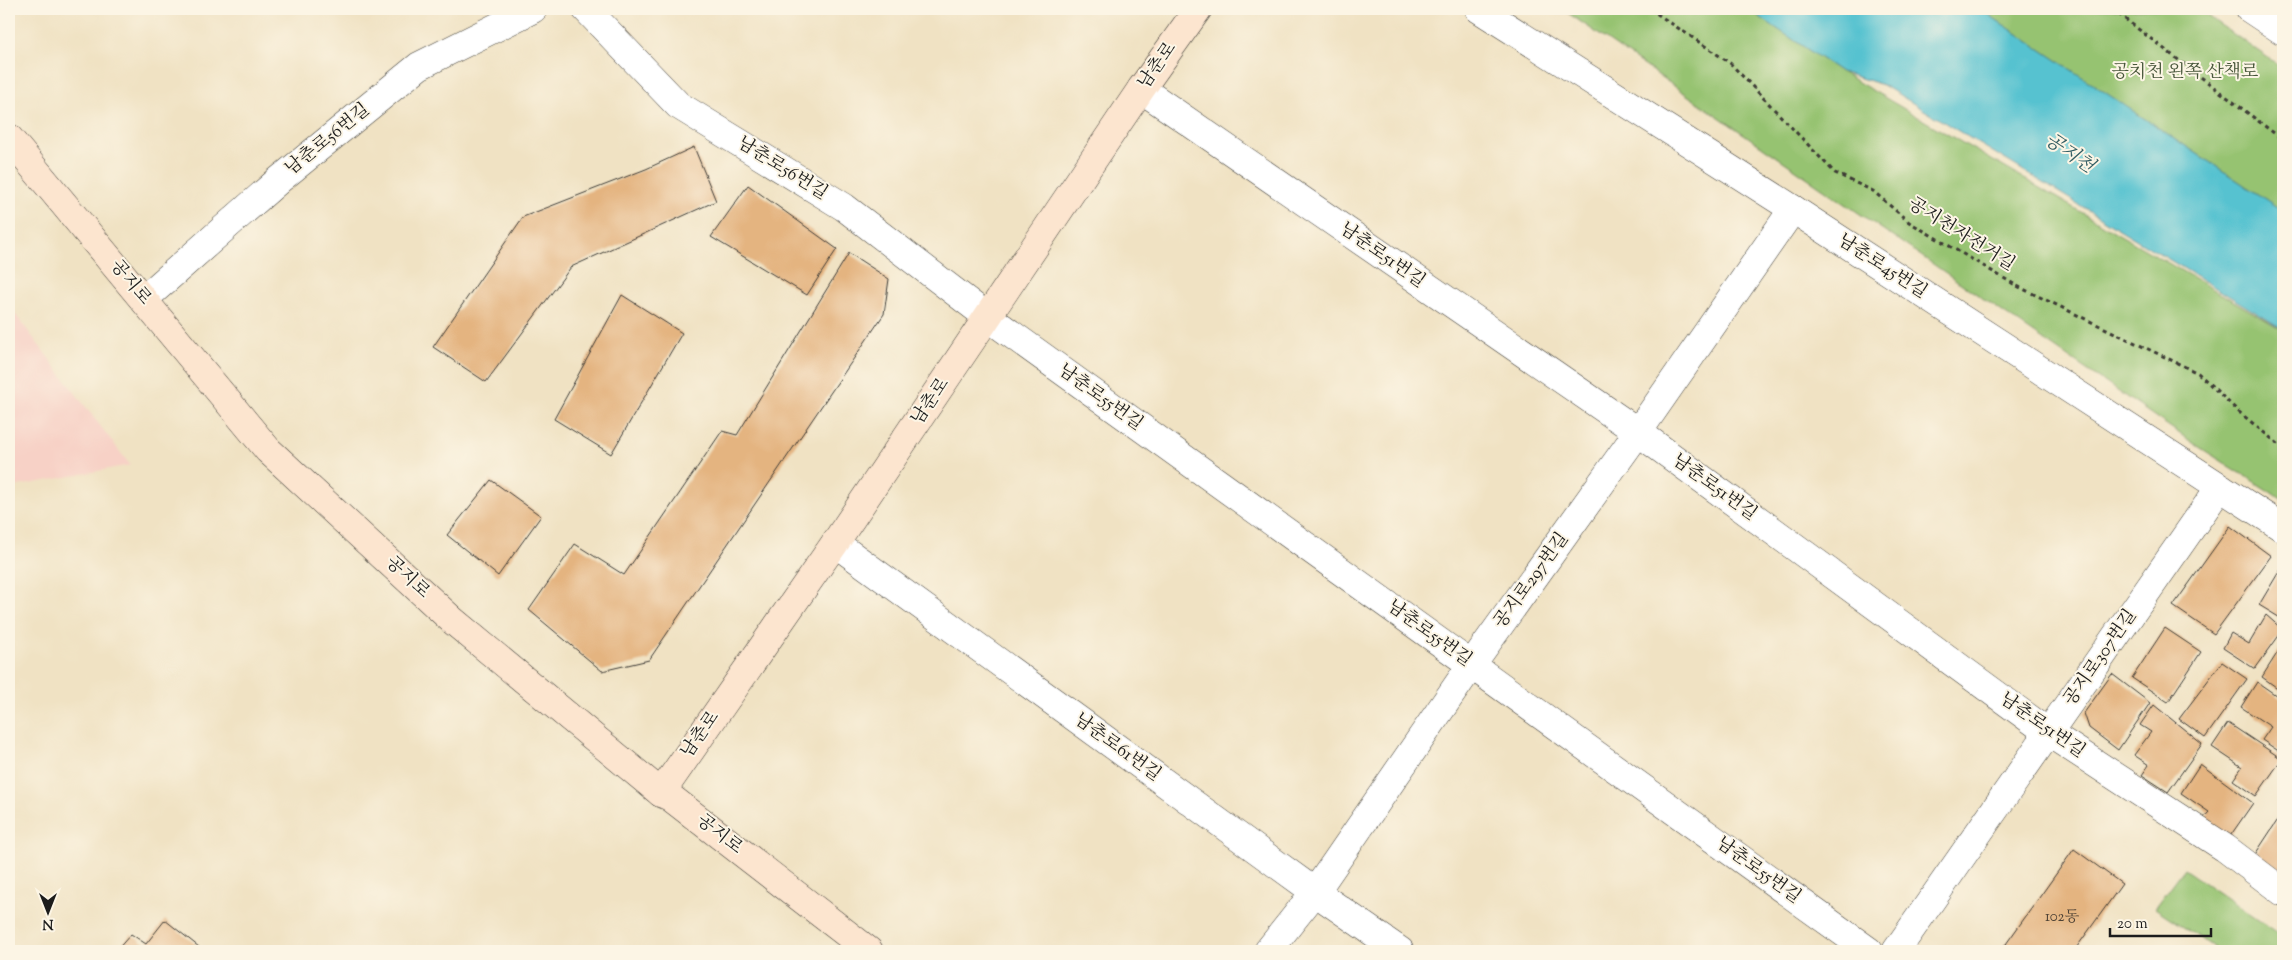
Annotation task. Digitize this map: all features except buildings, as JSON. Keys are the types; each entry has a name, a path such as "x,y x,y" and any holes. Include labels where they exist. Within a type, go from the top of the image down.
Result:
{"street":[{"name":"남춘로56번길","path":"144,299 280,180 419,66 533,9"},
{"name":"남춘로56번길","path":"586,9 678,105 844,207 988,318"},
{"name":"남춘로","path":"662,793 835,543 1141,90 1198,9"},
{"name":"남춘로45번길","path":"1479,9 1793,209 2283,528"},
{"path":"2250,9 2283,31"},
{"name":"남춘로51번길","path":"1141,90 1638,432 2049,733 2225,848 2283,892"},
{"name":"공지로","path":"9,138 268,450 452,620 662,793 670,797 869,951"},
{"name":"공지로297번길","path":"1268,951 1315,892 1472,664 1638,432 1793,209"},
{"name":"남춘로55번길","path":"988,318 1869,951"},
{"name":"공지로307번길","path":"1896,951 2220,487"},
{"name":"남춘로61번길","path":"835,543 1315,892 1400,951"}],"path":[{"name":"공지천자전거길","path":"1650,9 1730,63 1835,173 1873,191 1909,222 2017,286 2198,373 2239,412 2283,448"},
{"path":"2112,9 2283,140"}],"shaded area":[{"path":"9,306 130,465 13,487 9,492"}],"green space":[{"path":"1562,9 1748,9 1841,72 2283,330 2283,500 2196,445"},
{"name":"공치천 왼쪽 산책로","path":"1980,9 2197,9 2283,68 2283,211"},
{"path":"2184,869 2283,937 2283,951 2219,951 2155,908"}],"water":[{"name":"공지천","path":"1748,9 1980,9 2283,211 2283,329 1883,85 1841,72"}]}
